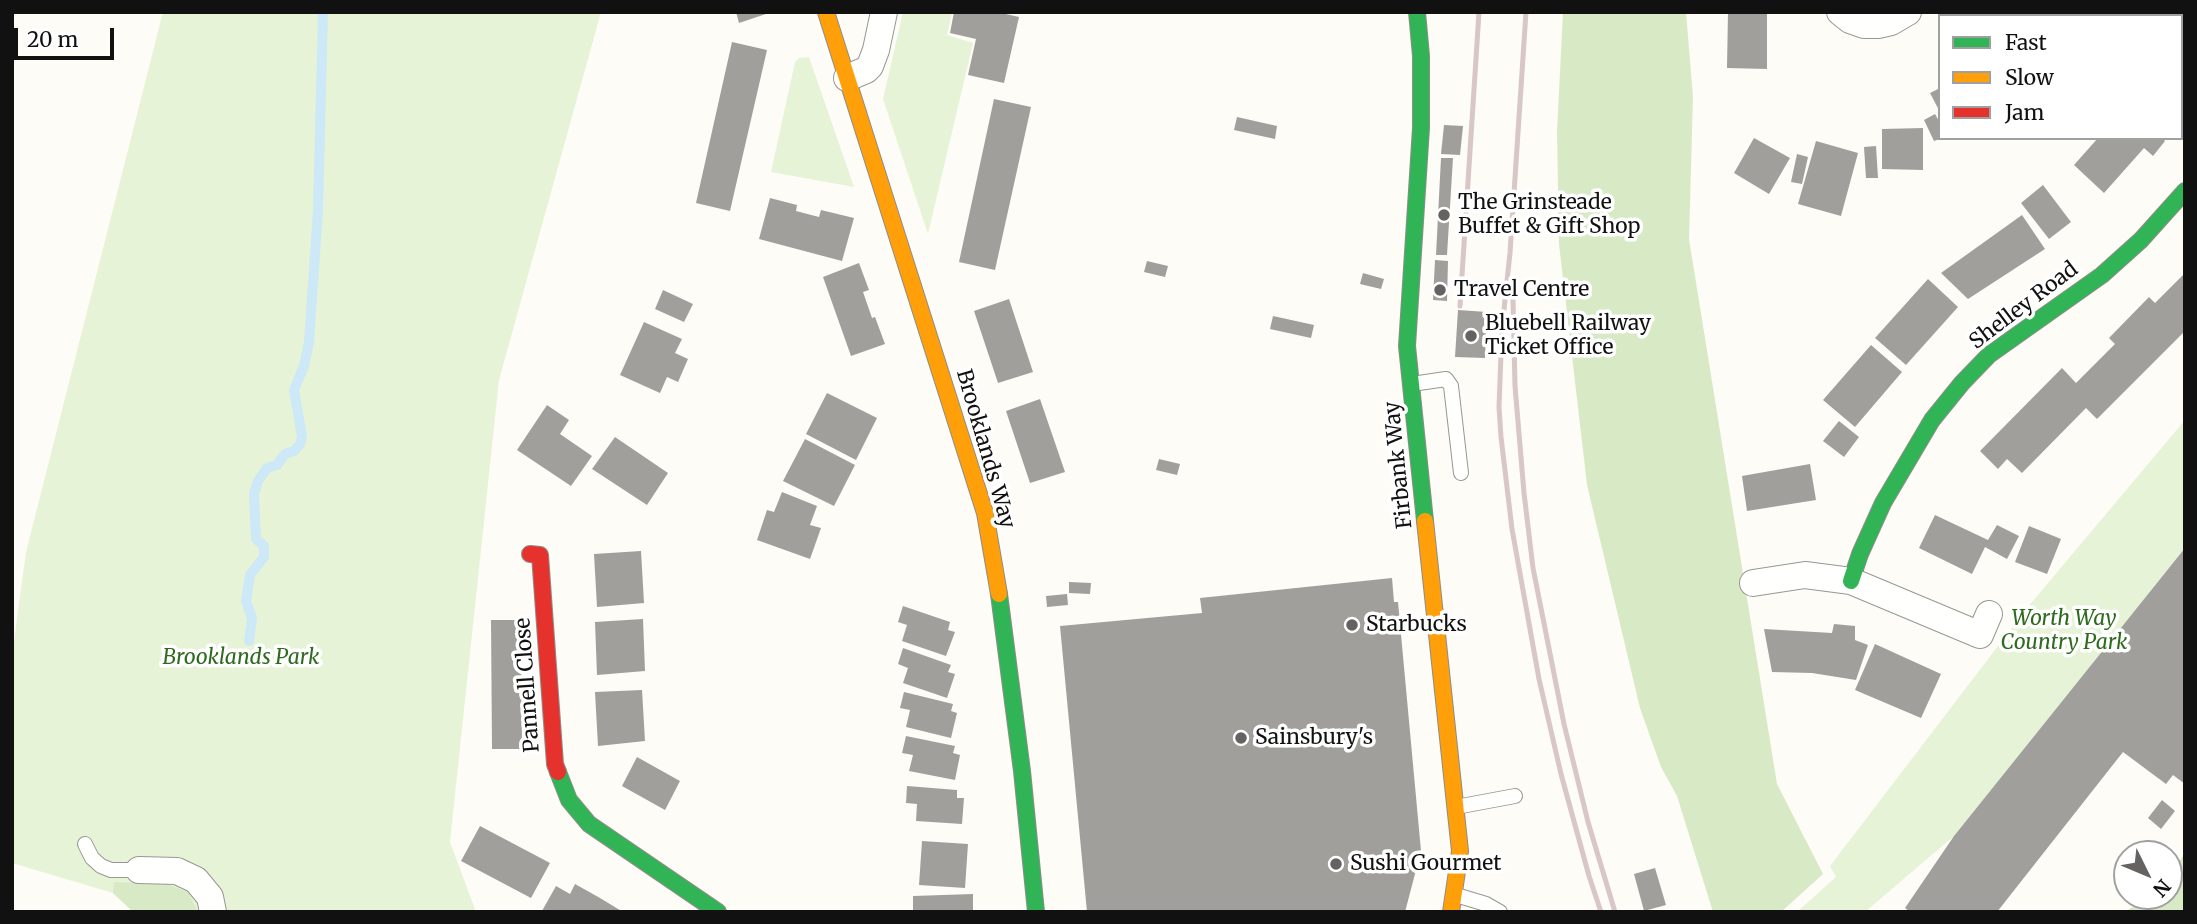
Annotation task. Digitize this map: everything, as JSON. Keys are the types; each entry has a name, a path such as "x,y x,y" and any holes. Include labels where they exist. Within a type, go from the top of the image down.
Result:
{"street":[{"name":"Brooklands Way","path":"826,12 985,513 1002,612 1036,912"},
{"path":"847,78 870,66 884,12"},
{"name":"Firbank Way","path":"1417,12 1421,56 1421,128 1408,346 1460,851 1451,912"},
{"path":"1840,12 1850,20 1878,25 1891,22 1908,12"},
{"name":"Shelley Road","path":"1851,581 1883,503 1932,420 1962,383 1989,355 2102,275 2141,240 2185,191"},
{"name":"Pannell Close","path":"530,554 540,555 555,764 569,800 589,824 718,912"},
{"path":"1753,583 1805,575 1851,581 1980,635 1989,614"},
{"path":"139,870 177,871 196,880 210,897 213,912"}],"lane":[{"path":"1412,384 1446,379 1451,386 1461,473"},
{"path":"1456,807 1515,796"},
{"path":"85,844 92,858 101,866 111,870 139,870"},
{"path":"1455,895 1486,904 1500,912"}],"green space":[{"name":"Brooklands Park","path":"163,12 601,12 499,380 450,842 476,912 133,912 113,893 12,863 12,656 26,552"},
{"path":"903,12 952,12 947,35 973,43 928,234 883,99"},
{"path":"1563,12 1686,12 1693,97 1689,239 1777,784 1823,874 1781,912 1713,912 1677,796 1661,767 1640,708 1587,485 1559,244 1557,131"},
{"path":"809,57 854,187 771,172 795,62 799,58"},
{"name":"Worth Way Country Park","path":"2185,420 2185,548 1954,836 1865,912 1797,912 1836,877 1830,866 2027,608"},
{"path":"2185,853 2185,912 2125,912 2183,910"},
{"path":"114,882 167,884 188,892 198,912 133,912 113,893"}],"building":[{"path":"736,12 769,12 769,13 739,23"},
{"path":"954,12 997,12 1019,17 1004,83 968,75 976,39 950,33"},
{"path":"1728,12 1767,12 1767,69 1727,68"},
{"path":"732,42 767,50 730,211 696,203"},
{"path":"2185,52 2183,116 2183,54"},
{"path":"1938,89 1938,108 1930,93"},
{"path":"994,99 1031,107 995,270 959,262"},
{"path":"1935,114 1938,119 1938,140 1934,141 1924,120"},
{"path":"1237,117 1277,126 1275,139 1234,130"},
{"path":"1444,125 1463,126 1460,155 1441,154"},
{"path":"1923,128 1923,170 1882,169 1882,129"},
{"path":"1754,138 1790,158 1769,194 1734,173"},
{"path":"2096,140 2165,141 2153,156 2144,148 2104,193 2074,165"},
{"path":"1816,141 1858,153 1841,216 1798,204"},
{"path":"1876,146 1878,178 1866,178 1864,147"},
{"path":"1797,154 1808,157 1802,184 1791,182"},
{"name":"The Grinsteade Buffet & Gift Shop","path":"1441,158 1453,158 1447,255 1436,255"},
{"path":"2043,185 2071,222 2049,239 2021,203"},
{"path":"770,198 797,205 796,211 819,217 821,210 854,218 842,261 759,239"},
{"path":"2022,215 2045,249 1968,299 1941,273"},
{"name":"Travel Centre","path":"1435,260 1448,261 1447,301 1433,300"},
{"path":"1147,261 1168,266 1165,277 1144,272"},
{"path":"859,263 869,290 863,292 885,344 851,356 823,277"},
{"path":"1363,273 1384,279 1381,289 1360,284"},
{"path":"2185,273 2185,331 2097,419 2086,408 2022,473 2007,459 1998,469 1980,451 2062,368 2076,383 2115,344 2109,338 2149,297 2155,303"},
{"path":"1928,279 1958,307 1906,365 1875,338"},
{"path":"663,290 693,304 684,322 655,309"},
{"path":"1009,299 1033,372 998,383 974,311"},
{"name":"Bluebell Railway Ticket Office","path":"1458,310 1487,312 1485,358 1455,357"},
{"path":"1273,316 1314,325 1311,338 1270,329"},
{"path":"644,322 682,339 675,353 688,359 678,382 667,377 660,393 620,375"},
{"path":"1871,345 1902,372 1855,427 1823,400"},
{"path":"827,393 877,418 856,460 806,434"},
{"path":"1040,399 1065,472 1030,483 1006,411"},
{"path":"547,405 569,420 560,434 592,456 571,486 517,450"},
{"path":"1839,421 1859,437 1844,457 1823,441"},
{"path":"615,437 668,473 647,505 592,469"},
{"path":"805,439 855,465 834,506 783,481"},
{"path":"1159,459 1180,464 1177,475 1156,470"},
{"path":"1810,464 1816,500 1747,511 1742,476"},
{"path":"782,492 817,506 810,525 821,528 810,559 757,540 767,510 774,512"},
{"path":"1935,515 1988,540 1997,525 2019,536 2007,559 1985,547 1972,574 1919,548"},
{"path":"2029,526 2061,539 2047,574 2015,562"},
{"path":"2185,548 2185,784 2173,775 2166,784 2123,752 1997,912 1910,912 1905,908 1954,836"},
{"path":"641,551 644,603 597,607 594,554"},
{"name":"Sainsbury's","path":"1392,578 1394,602 1398,602 1421,851 1405,912 1087,912 1060,626 1202,613 1200,598"},
{"path":"1069,582 1091,583 1090,594 1069,593"},
{"path":"1067,594 1068,605 1047,607 1046,596"},
{"path":"903,606 950,622 948,630 955,632 946,656 902,641 907,625 898,622"},
{"path":"643,619 645,671 597,675 595,622"},
{"path":"491,620 521,620 522,749 492,749"},
{"path":"1834,624 1855,626 1855,640 1868,645 1856,680 1812,673 1772,672 1764,629 1832,633"},
{"path":"1875,644 1941,674 1921,718 1855,690"},
{"path":"903,648 951,665 948,672 955,674 947,698 903,683 908,668 898,664"},
{"path":"642,690 645,741 598,746 595,692"},
{"path":"904,692 953,704 951,711 957,713 951,738 906,727 910,710 900,708"},
{"path":"906,736 955,746 953,753 960,755 955,780 909,771 913,755 902,753"},
{"path":"637,757 680,781 665,810 622,786"},
{"path":"907,786 957,790 957,798 964,798 962,824 916,821 917,804 906,803"},
{"path":"2162,800 2175,811 2161,829 2148,818"},
{"path":"480,826 550,863 531,898 461,861"},
{"path":"922,841 968,844 965,888 919,885"},
{"path":"1655,868 1666,905 1644,911 1634,874"},
{"path":"575,884 623,912 542,911 556,886 570,894"},
{"path":"973,894 973,912 913,912 913,896"}],"waterway":[{"path":"249,641 252,618 246,601 250,575 264,557 264,546 256,539 254,494 258,481 267,468 277,465 285,454 294,451 302,436 294,390 304,366 309,342 318,210 323,12"}],"railway":[{"path":"1460,306 1479,12"},
{"path":"1526,12 1510,253 1502,328 1499,407 1501,437 1512,529 1539,679 1561,774 1601,912"},
{"path":"1513,300 1515,386 1533,568 1564,724 1588,822 1615,912"}],"traffic: fast":[{"path":"1417,12 1421,56 1421,128 1407,346 1425,521"},
{"path":"1851,581 1883,503 1932,420 1962,383 1989,355 2102,275 2141,240 2185,191"},
{"path":"999,594 1022,771 1036,912"},
{"path":"558,772 569,800 589,824 718,912"}],"traffic: slow":[{"path":"826,12 985,513 999,594"},
{"path":"1425,521 1460,851 1451,912"}],"traffic: jam":[{"path":"530,554 540,555 555,764 558,772"}],"place":[{"name":"The Grinsteade Buffet & Gift Shop","path":"1444,215"},
{"name":"Travel Centre","path":"1440,290"},
{"name":"Bluebell Railway Ticket Office","path":"1471,336"},
{"name":"Starbucks","path":"1352,625"},
{"name":"Sainsbury's","path":"1241,738"},
{"name":"Sushi Gourmet","path":"1336,864"}]}
